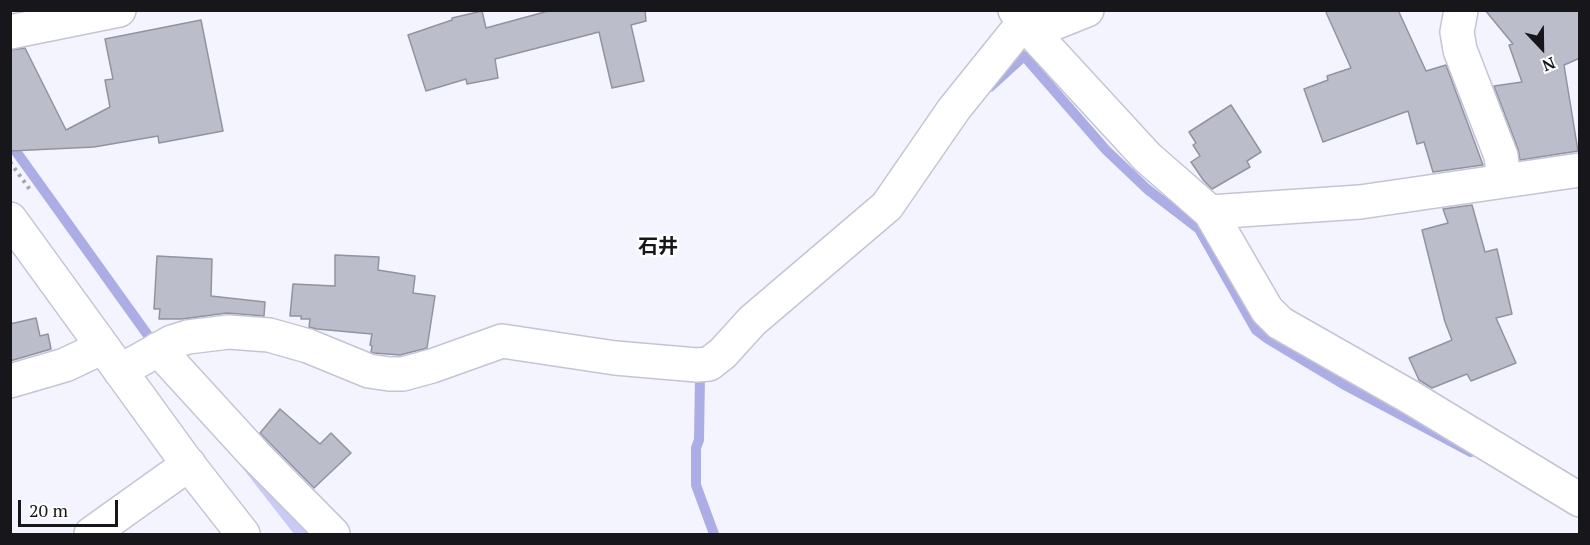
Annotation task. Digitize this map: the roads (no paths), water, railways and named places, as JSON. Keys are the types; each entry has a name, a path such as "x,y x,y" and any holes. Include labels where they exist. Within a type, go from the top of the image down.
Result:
{"street":[{"path":"10,32 120,10"},
{"path":"10,381 30,377 83,358 111,359 158,349 188,337 229,332 270,335 308,346 369,370 389,374 403,374 432,366 502,341 615,358 709,364 761,314 887,206 954,109 1024,21 1087,10"},
{"path":"1461,10 1457,32 1460,50 1501,156 1504,181"},
{"path":"1024,21 1147,157 1210,212 1267,310 1280,323 1410,397 1580,500"},
{"path":"1210,212 1360,202 1580,170"},
{"path":"10,219 111,359 243,534"},
{"path":"158,349 333,534"},
{"path":"91,534 189,464"}],"waterway":[{"path":"990,87 1024,56 1106,150 1147,189 1199,229 1256,330 1343,384 1471,452"},
{"path":"10,143 147,334"},
{"path":"700,375 696,485 714,534"}],"district":[{"name":"石井","path":"658,247"}]}
